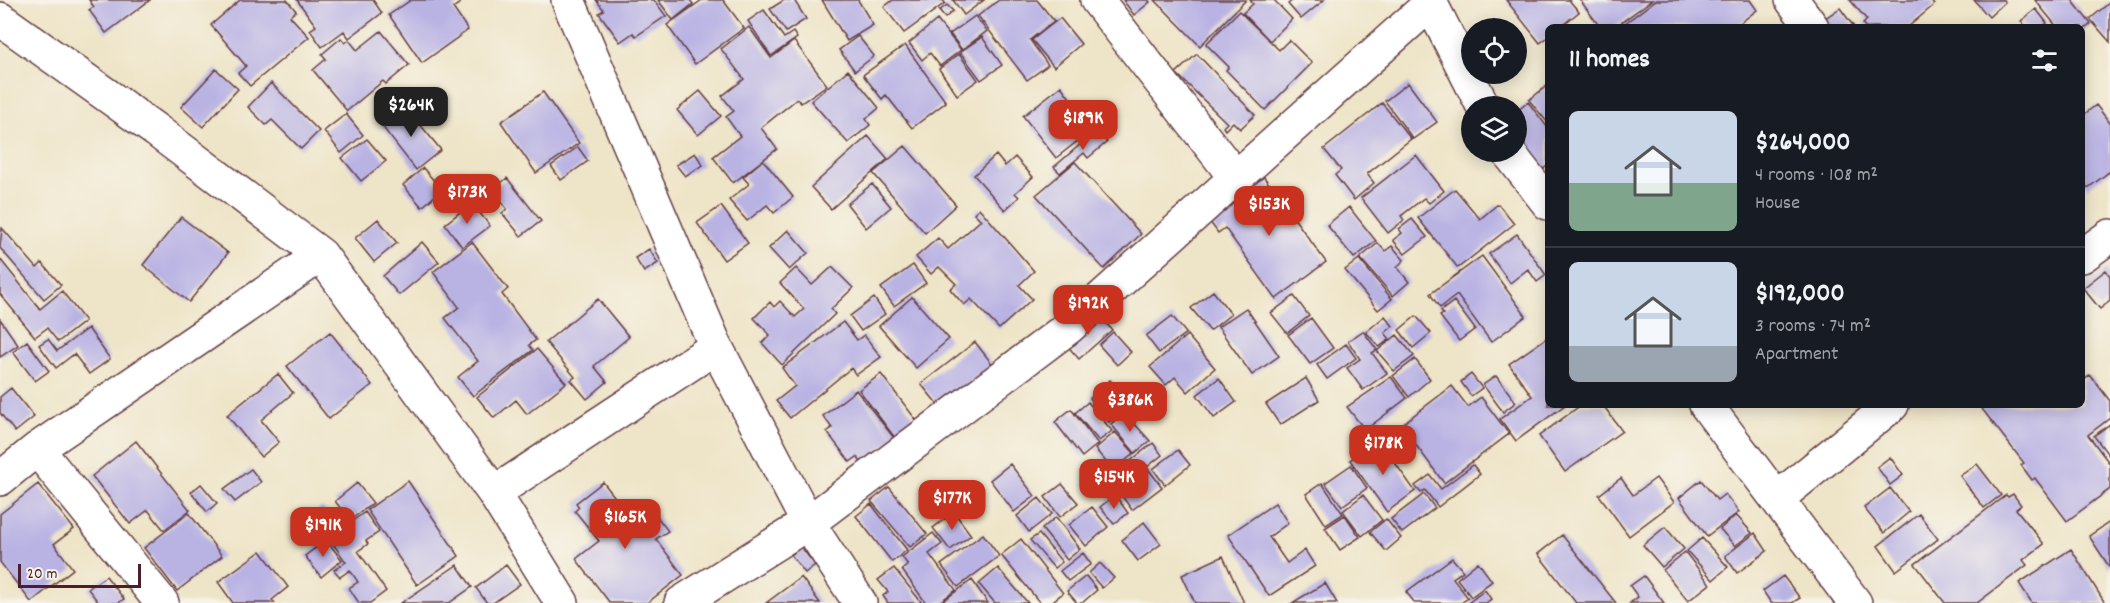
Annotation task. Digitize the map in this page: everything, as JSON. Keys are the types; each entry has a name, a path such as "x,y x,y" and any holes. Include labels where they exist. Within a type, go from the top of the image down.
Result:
{"street":[{"path":"568,0 716,346 808,523 860,603"},
{"path":"1097,0 1235,177"},
{"path":"1792,0 1810,24"},
{"path":"681,603 808,523 1069,327 1430,2 1478,96"},
{"path":"0,19 157,131 321,255 494,493 562,603"},
{"path":"1516,162 1545,199"},
{"path":"2085,254 2110,236"},
{"path":"0,479 37,449 321,255"},
{"path":"494,493 716,346"},
{"path":"1708,408 1855,603"},
{"path":"1778,498 1888,408"},
{"path":"37,449 162,603"}],"building":[{"path":"89,0 150,0 106,33 89,10 94,7"},
{"path":"240,0 287,0 296,11 290,16 309,37 250,86 238,73 246,66 211,25"},
{"path":"297,0 373,0 382,13 349,38 344,31 322,47 310,30 316,26"},
{"path":"411,0 458,0 460,3 453,8 468,30 422,63 389,15"},
{"path":"596,0 654,0 666,16 636,36 633,33 620,42 599,13 604,10"},
{"path":"658,0 690,0 693,4 673,20"},
{"path":"702,0 723,0 744,28 695,64 667,25"},
{"path":"784,0 794,0 806,19 786,32 770,9"},
{"path":"822,0 858,0 873,25 847,41"},
{"path":"893,0 943,0 945,3 904,33 884,7"},
{"path":"953,0 984,0 964,15"},
{"path":"999,0 1037,0 1054,21 1030,40 1048,65 1027,80 978,16"},
{"path":"1123,0 1148,0 1150,2 1134,15"},
{"path":"1155,0 1246,0 1200,46"},
{"path":"1250,0 1274,0 1292,19 1270,41 1243,13 1253,4"},
{"path":"1293,0 1324,0 1301,19 1288,4"},
{"path":"1506,0 1569,0 1579,12 1564,24 1545,24 1545,39 1540,43 1527,27 1527,18 1520,18"},
{"path":"1580,0 1652,0 1619,24 1598,24"},
{"path":"1656,0 1750,0 1757,10 1739,24 1624,24"},
{"path":"1850,0 1930,0 1934,5 1912,24 1863,24 1867,20"},
{"path":"1974,0 2003,0 2005,2 1989,17"},
{"path":"2035,0 2072,0 2091,24 2085,29 2085,24 2055,24"},
{"path":"2110,2 2110,42 2090,19"},
{"path":"947,5 953,11 945,18 939,11"},
{"path":"1840,8 1852,24 1828,24 1824,19"},
{"path":"2036,9 2047,23 2024,24 2021,21"},
{"path":"764,10 784,38 793,32 797,38 771,56 748,21"},
{"path":"1239,11 1279,50 1289,40 1312,63 1265,110 1226,70 1229,67 1206,44"},
{"path":"975,16 987,31 962,50 950,34"},
{"path":"1060,18 1081,44 1054,67 1032,40"},
{"path":"937,20 961,50 940,66 930,53 922,60 909,43"},
{"path":"749,27 771,58 794,41 827,85 801,103 797,99 761,128 777,149 733,183 713,157 740,136 726,117 734,111 722,96 744,79 721,49"},
{"path":"381,31 409,65 386,84 383,81 347,111 313,70 326,59 322,54 341,38 345,43 349,40 357,50"},
{"path":"858,36 874,56 855,71 839,50"},
{"path":"982,37 1002,65 981,80 960,52"},
{"path":"905,45 946,102 912,128 886,95 882,99 863,75"},
{"path":"959,54 978,80 957,95 939,69"},
{"path":"1197,54 1255,115 1240,129 1233,122 1225,130 1223,127 1227,123 1176,73"},
{"path":"216,69 238,89 203,127 181,107"},
{"path":"848,70 879,108 866,119 870,125 848,143 811,101"},
{"path":"271,83 319,131 301,149 272,120 266,125 248,107"},
{"path":"1408,83 1437,122 1413,139 1385,101"},
{"path":"1061,86 1093,129 1056,158 1023,116"},
{"path":"1545,87 1545,119 1529,100"},
{"path":"700,91 721,116 698,135 677,110"},
{"path":"543,92 579,143 536,173 501,122"},
{"path":"1528,102 1545,124 1545,168 1541,171 1527,154"},
{"path":"1382,103 1411,139 1367,174 1374,183 1354,200 1335,175 1341,170 1324,149"},
{"path":"2096,105 2110,123 2110,174 2109,172 2088,188 2085,184 2085,114"},
{"path":"405,106 441,150 416,170 381,125"},
{"path":"346,114 363,135 341,153 324,131"},
{"path":"1096,131 1107,142 1088,158 1084,153 1060,173 1054,167"},
{"path":"868,136 888,159 831,209 811,187"},
{"path":"367,139 386,161 361,181 342,158"},
{"path":"905,146 956,205 925,233 873,173"},
{"path":"578,147 588,161 561,180 551,166"},
{"path":"695,153 703,165 685,176 676,165"},
{"path":"996,155 1005,166 1015,157 1033,177 1015,193 1019,197 1005,210 974,175"},
{"path":"1416,155 1444,191 1429,203 1424,198 1401,216 1404,220 1388,233 1361,198"},
{"path":"763,160 793,197 774,213 767,205 747,221 729,200 749,184 743,177"},
{"path":"1075,162 1141,234 1104,269 1036,195"},
{"path":"423,168 442,190 422,207 403,185"},
{"path":"1264,177 1326,262 1276,299 1225,228 1218,233 1207,218"},
{"path":"507,178 541,221 521,236 502,213 507,209 492,190"},
{"path":"872,184 891,207 866,228 847,204"},
{"path":"1455,189 1480,219 1498,204 1514,224 1458,268 1418,218"},
{"path":"472,203 490,226 462,247 445,224"},
{"path":"721,206 748,243 724,260 697,223"},
{"path":"1349,207 1376,241 1354,258 1327,225"},
{"path":"979,208 1034,271 1019,285 1032,299 999,329 971,299 964,305 950,289 956,284 939,267 931,274 916,257 938,238 948,249 981,220 974,213"},
{"path":"181,217 228,253 189,302 143,265"},
{"path":"378,219 397,243 374,262 355,238"},
{"path":"1412,219 1427,237 1405,254 1393,240 1402,233 1399,229"},
{"path":"2,228 37,268 42,263 61,285 44,299 0,248"},
{"path":"788,230 808,253 789,270 769,248"},
{"path":"1517,234 1545,276 1537,282 1528,269 1510,283 1489,254"},
{"path":"422,242 439,262 399,295 383,276"},
{"path":"472,242 508,289 502,294 536,340 529,345 533,350 473,396 458,377 478,361 445,318 459,307 433,272"},
{"path":"1378,243 1385,251 1392,246 1404,260 1397,267 1409,282 1393,296 1360,258"},
{"path":"649,249 658,263 644,272 635,258"},
{"path":"1482,256 1526,316 1491,342 1457,295 1440,308 1430,294"},
{"path":"0,259 40,309 62,291 85,321 58,342 47,328 35,337 0,294"},
{"path":"1359,259 1392,299 1378,310 1345,270"},
{"path":"913,265 926,283 894,306 881,288"},
{"path":"832,267 853,288 831,309 835,314 782,365 762,343 770,335 754,318 770,302 774,307 780,301 795,317 804,309 780,283 796,268 812,285"},
{"path":"2106,270 2110,276 2110,301 2100,309 2085,290 2085,286"},
{"path":"1213,291 1231,314 1210,331 1191,308"},
{"path":"1294,296 1309,316 1287,333 1271,313"},
{"path":"912,297 949,339 916,368 879,326"},
{"path":"874,298 885,314 861,331 850,316"},
{"path":"598,299 629,337 594,366 607,382 587,399 571,380 575,377 546,342"},
{"path":"1454,301 1475,329 1459,341 1440,316 1443,314 1441,311"},
{"path":"1246,308 1279,356 1252,375 1218,327"},
{"path":"1097,313 1112,330 1079,359 1064,342"},
{"path":"1172,316 1186,333 1159,353 1146,336"},
{"path":"1385,316 1393,326 1385,333 1390,339 1379,347 1366,332"},
{"path":"1416,316 1431,333 1413,348 1399,330"},
{"path":"1311,318 1333,348 1310,364 1288,335"},
{"path":"0,319 18,345 0,357"},
{"path":"843,322 857,340 864,335 881,357 856,375 851,368 790,418 776,401 795,386 782,368"},
{"path":"88,328 110,359 89,374 74,354 56,368 39,345 48,339 57,351"},
{"path":"1363,331 1377,350 1372,353 1387,373 1363,390 1347,368 1360,359 1348,341"},
{"path":"330,332 372,385 329,419 287,366"},
{"path":"1113,332 1131,352 1117,365 1099,345"},
{"path":"1187,335 1215,368 1188,392 1175,377 1166,385 1150,367"},
{"path":"1397,335 1414,356 1394,371 1377,351"},
{"path":"1545,339 1545,408 1561,408 1516,441 1500,419 1532,396 1509,364"},
{"path":"27,341 49,371 35,381 13,352"},
{"path":"975,342 993,365 939,406 921,384"},
{"path":"1346,344 1356,358 1327,379 1317,365"},
{"path":"537,349 566,383 527,414 516,400 494,418 477,397"},
{"path":"1415,359 1430,379 1409,397 1393,376"},
{"path":"278,374 293,393 261,420 279,442 261,457 227,415"},
{"path":"881,374 917,421 895,438 859,390"},
{"path":"1471,374 1482,388 1471,396 1461,382"},
{"path":"2090,375 2110,401 2110,418 2088,435 2110,464 2110,489 2067,521 2035,478 2032,480 2021,465 2024,463 1981,408 2085,408 2085,379"},
{"path":"1496,376 1516,402 1503,412 1483,385"},
{"path":"1391,377 1407,398 1365,430 1347,407"},
{"path":"1219,378 1236,402 1214,418 1197,395"},
{"path":"1306,378 1319,400 1280,425 1266,404"},
{"path":"1110,380 1130,404 1109,422 1090,398"},
{"path":"1452,386 1468,407 1481,397 1509,434 1444,483 1401,425"},
{"path":"11,388 34,417 15,432 0,413 0,397"},
{"path":"856,390 894,438 862,463 857,457 850,462 827,432 832,428 823,416"},
{"path":"1088,402 1112,431 1099,441 1075,413"},
{"path":"1577,408 1605,408 1622,431 1565,472 1539,436"},
{"path":"1071,409 1098,444 1082,457 1055,422"},
{"path":"1124,412 1150,441 1135,453 1111,424"},
{"path":"2110,424 2110,457 2094,436"},
{"path":"1115,432 1134,453 1114,471 1095,449"},
{"path":"1379,440 1415,491 1387,512 1350,460"},
{"path":"136,441 190,510 164,530 148,510 130,524 92,476"},
{"path":"1153,443 1162,455 1127,483 1118,471"},
{"path":"1178,450 1190,465 1165,485 1153,469"},
{"path":"1890,457 1903,475 1890,485 1877,467"},
{"path":"1010,464 1035,496 1014,512 990,480"},
{"path":"1977,464 2001,495 1984,508 1960,476"},
{"path":"1351,465 1367,488 1342,506 1325,483"},
{"path":"1473,465 1480,474 1438,507 1425,490 1421,493 1415,486 1430,475 1441,489"},
{"path":"251,469 261,482 235,502 224,489"},
{"path":"1149,470 1162,487 1132,510 1119,492"},
{"path":"1621,478 1633,495 1656,478 1674,502 1629,536 1599,495"},
{"path":"1701,480 1717,500 1725,494 1739,512 1707,536 1679,498"},
{"path":"408,481 459,556 417,585 367,510"},
{"path":"603,482 632,519 649,506 668,531 656,539 683,575 647,603 610,603 576,559 599,541 575,511 579,507 576,503"},
{"path":"357,483 373,503 350,520 335,501"},
{"path":"1322,483 1343,514 1326,525 1306,494"},
{"path":"38,484 74,529 54,544 73,569 31,602 0,562 0,514"},
{"path":"201,484 217,503 207,512 191,492"},
{"path":"1062,484 1078,503 1060,517 1045,497"},
{"path":"889,487 927,534 910,547 871,501"},
{"path":"1890,488 1909,512 1884,533 1864,508"},
{"path":"1424,494 1435,508 1402,533 1391,519"},
{"path":"2013,494 2021,505 2016,509 2044,544 2023,560 2027,565 1977,603 1945,603 1915,564 2006,495 2008,497"},
{"path":"1115,495 1128,513 1114,524 1100,507"},
{"path":"1363,495 1382,520 1362,536 1343,511"},
{"path":"1039,498 1052,514 1029,532 1017,516"},
{"path":"1275,503 1288,523 1269,537 1287,563 1305,550 1315,566 1269,596 1228,535"},
{"path":"871,504 907,550 892,562 856,516"},
{"path":"322,507 339,528 317,545 301,524"},
{"path":"1092,507 1108,527 1086,546 1069,525"},
{"path":"365,512 379,532 366,541 368,544 358,551 386,591 370,603 359,603 349,588 358,582 350,570 340,577 334,570 346,562 329,538"},
{"path":"954,512 971,535 950,550 933,528"},
{"path":"189,513 222,556 177,591 144,548"},
{"path":"1919,514 1938,539 1896,571 1878,546"},
{"path":"1345,515 1360,537 1340,550 1325,528"},
{"path":"1736,515 1752,533 1735,546 1720,529"},
{"path":"1056,517 1080,549 1067,560 1042,529"},
{"path":"1386,519 1401,538 1386,551 1370,532"},
{"path":"1144,522 1161,544 1138,561 1122,540"},
{"path":"2110,522 2110,568 2089,536"},
{"path":"1665,527 1684,549 1662,567 1643,545"},
{"path":"933,533 942,544 929,554 956,590 938,603 926,603 902,570 908,565 902,557"},
{"path":"1755,533 1767,551 1737,573 1725,556"},
{"path":"983,534 999,556 958,587 941,565"},
{"path":"1039,534 1062,562 1054,568 1030,540"},
{"path":"1562,535 1616,603 1576,603 1538,554"},
{"path":"1702,538 1728,567 1713,580 1687,551"},
{"path":"1021,539 1063,593 1050,603 1040,603 1001,555"},
{"path":"326,540 342,560 321,577 305,556"},
{"path":"801,547 815,565 805,573 791,555"},
{"path":"2071,549 2105,603 2032,603 2019,583"},
{"path":"261,551 288,587 272,600 275,603 233,603 218,582"},
{"path":"1685,552 1710,584 1688,601 1663,570"},
{"path":"1083,553 1091,564 1068,581 1060,571"},
{"path":"1223,556 1244,603 1195,603 1182,575"},
{"path":"1452,558 1463,571 1453,578 1468,598 1461,603 1415,603 1406,592"},
{"path":"1478,562 1492,581 1471,597 1457,579"},
{"path":"1100,563 1114,578 1102,588 1089,573"},
{"path":"457,565 472,587 449,603 401,603"},
{"path":"506,565 520,584 493,603 487,603 476,588"},
{"path":"894,568 922,603 888,603 883,596 888,592 878,580"},
{"path":"998,568 1028,603 995,603 979,584"},
{"path":"106,576 124,599 118,603 99,603 88,589"},
{"path":"1086,576 1097,590 1082,603 1077,603 1067,591"},
{"path":"1644,576 1664,603 1630,603 1638,597 1630,586"},
{"path":"1783,576 1800,598 1792,603 1771,603 1763,591"},
{"path":"801,577 820,603 766,603"},
{"path":"972,580 988,603 940,603"},
{"path":"1325,583 1337,603 1292,603"},
{"path":"1485,590 1491,599 1486,603 1468,603"}]}
